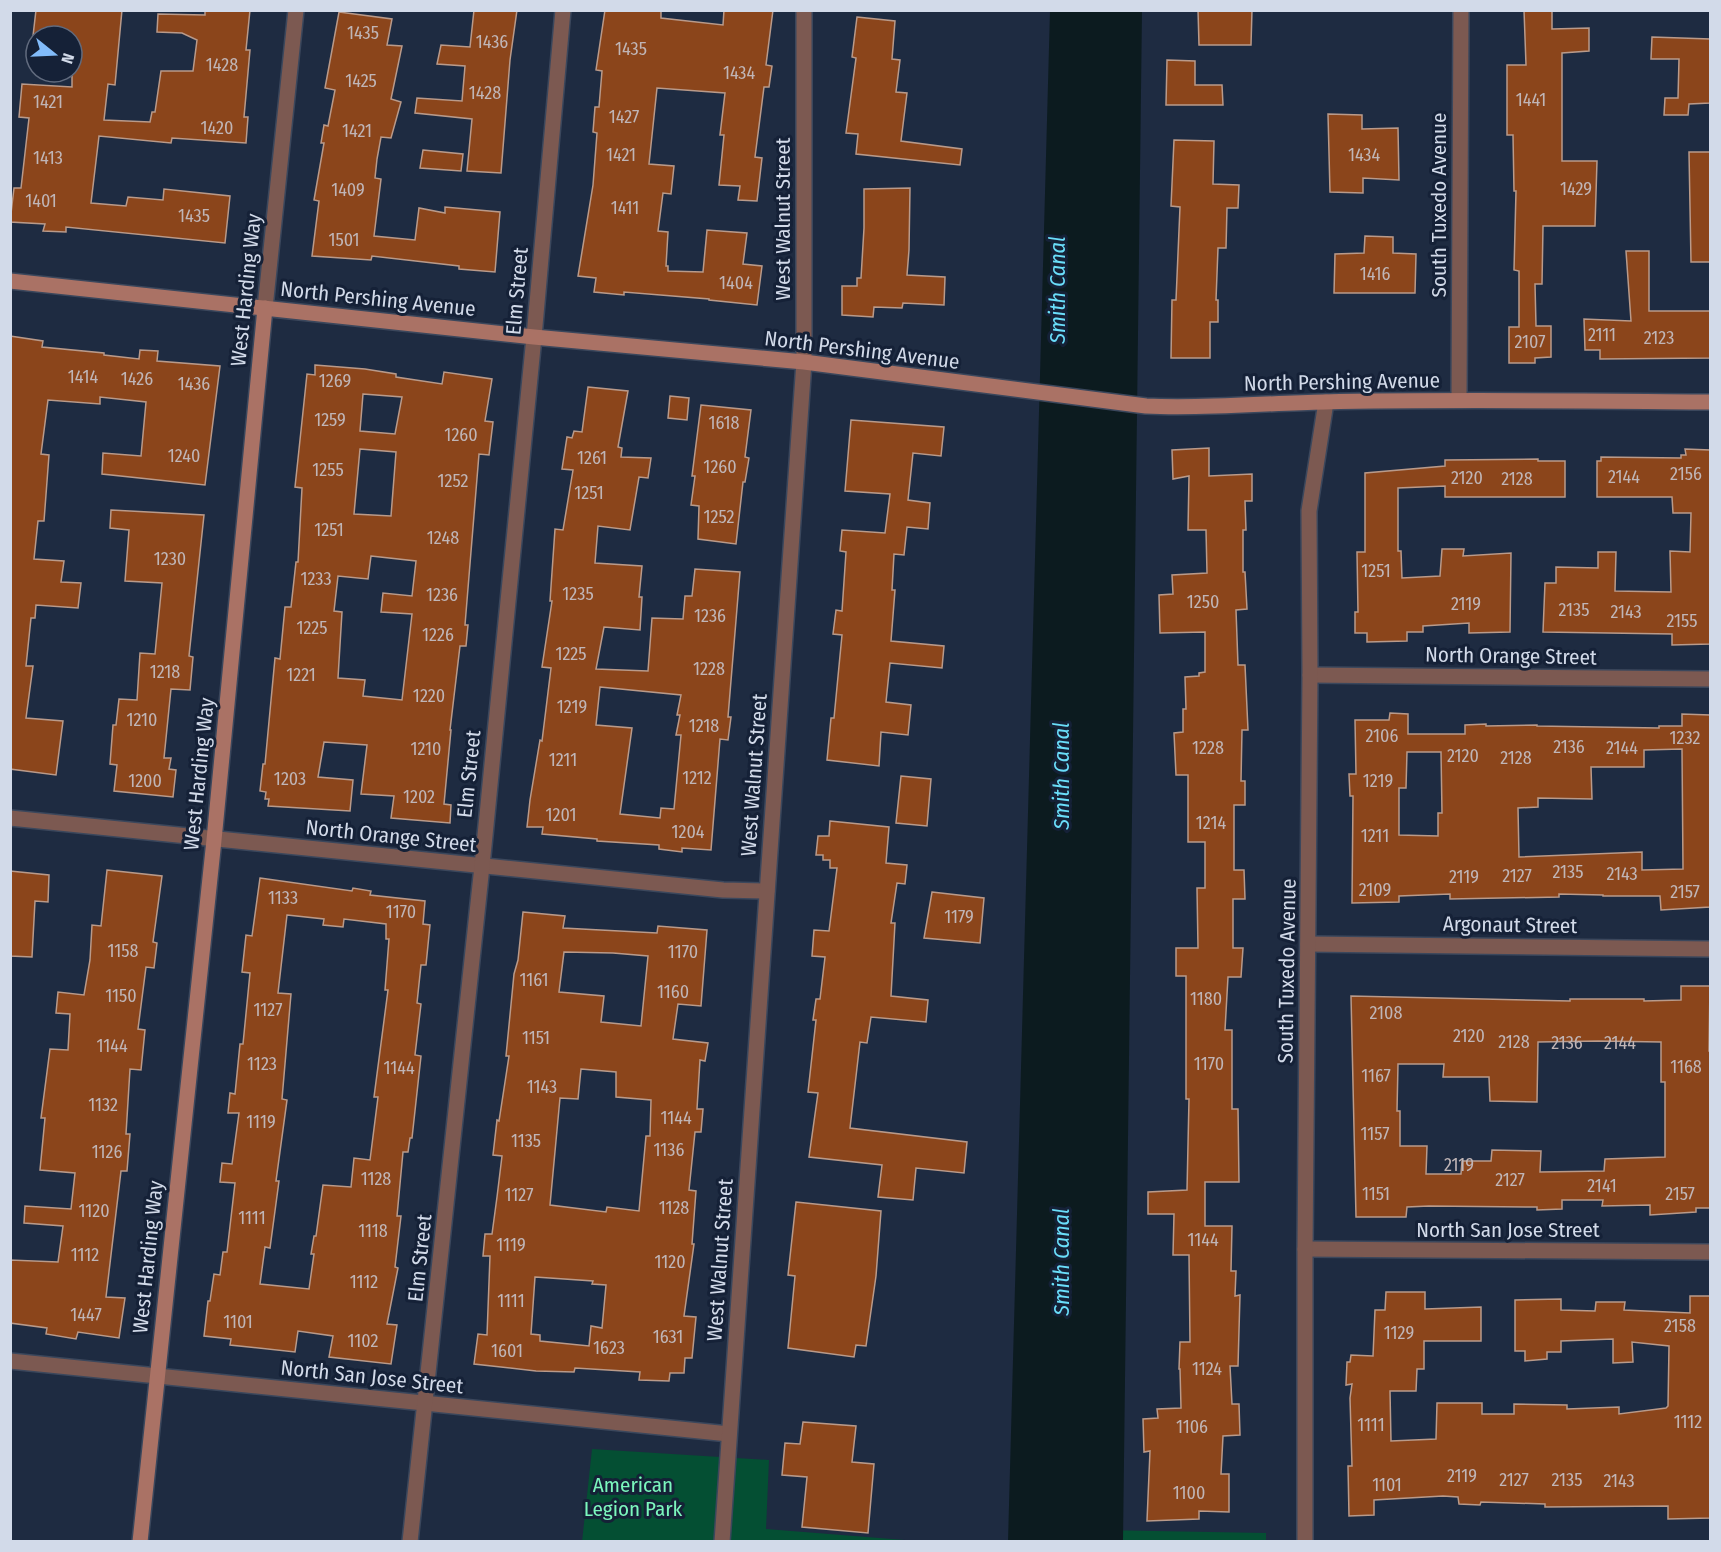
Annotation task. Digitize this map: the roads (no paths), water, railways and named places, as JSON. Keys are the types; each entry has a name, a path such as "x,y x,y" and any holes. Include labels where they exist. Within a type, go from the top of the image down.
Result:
{"main road":[{"name":"North Pershing Avenue","path":"10,280 534,338 804,362 1146,406 1184,408 1326,402 1459,400 1710,402"},
{"name":"West Harding Way","path":"140,1542 214,840 265,308"}],"street":[{"name":"West Harding Way","path":"265,308 296,10"},
{"name":"Elm Street","path":"410,1542 482,866 534,338 563,10"},
{"name":"West Walnut Street","path":"722,1542 804,362 804,10"},
{"name":"South Tuxedo Avenue","path":"1459,400 1461,10"},
{"name":"South Tuxedo Avenue","path":"1305,1542 1309,511 1326,402"},
{"name":"North Orange Street","path":"1310,675 1710,679"},
{"name":"North Orange Street","path":"10,818 723,890 767,891"},
{"name":"Argonaut Street","path":"1308,944 1710,949"},
{"name":"North San Jose Street","path":"1305,1249 1710,1252"},
{"name":"North San Jose Street","path":"10,1361 729,1434"}],"water":[{"name":"Smith Canal","path":"1050,11 1142,11 1123,1541 1008,1542"}],"park label":[{"name":"American Legion Park","path":"633,1497"}]}
